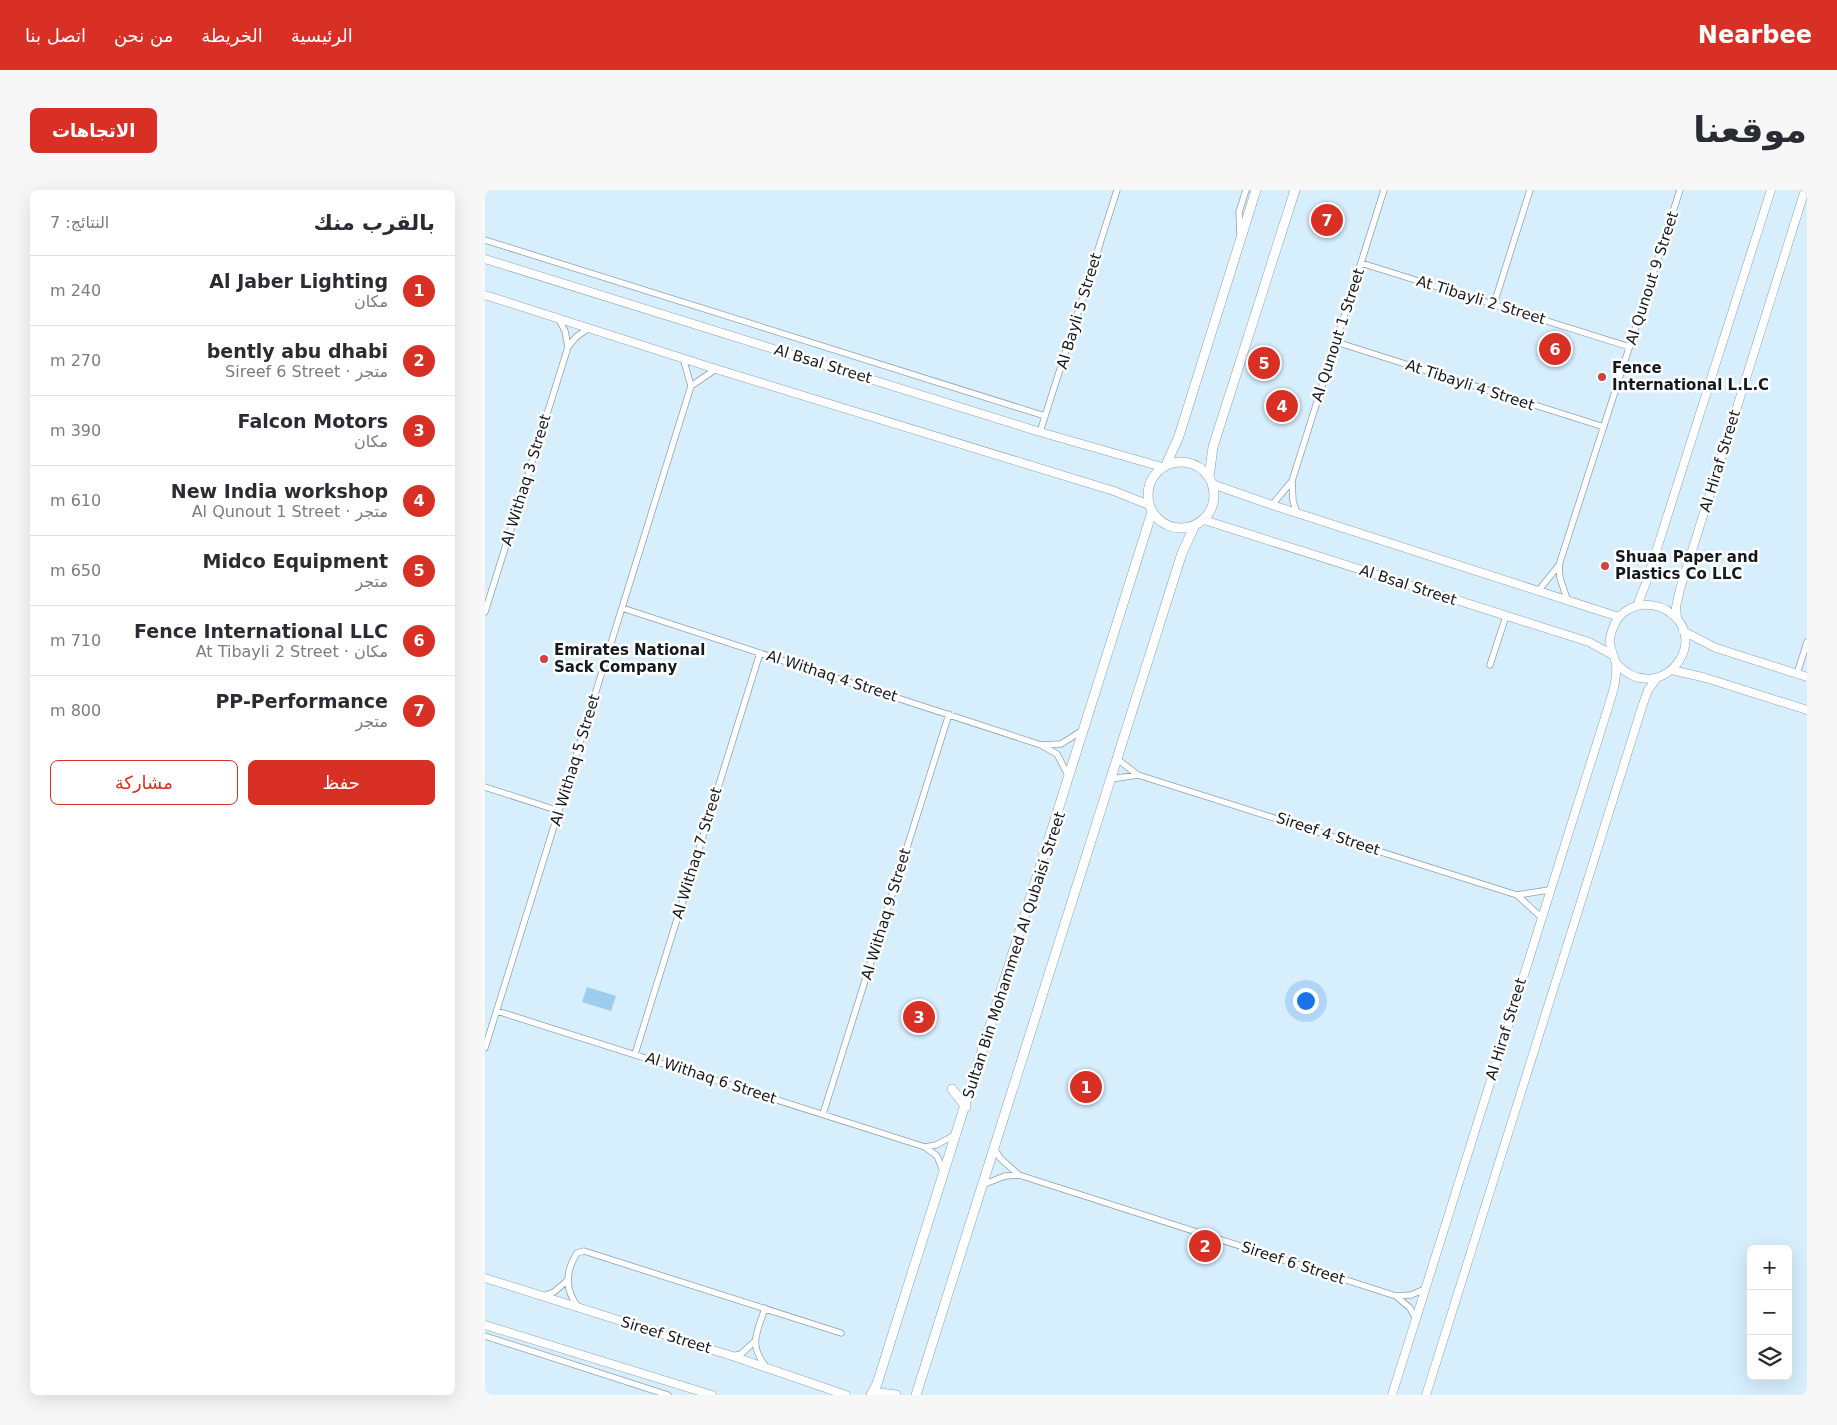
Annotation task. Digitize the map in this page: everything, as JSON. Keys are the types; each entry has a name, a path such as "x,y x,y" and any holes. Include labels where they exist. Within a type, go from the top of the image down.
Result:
{"main road":[{"path":"1256,190 1179,436 1164,466 1152,478 1148,486 1150,509 1160,522 1171,527 1183,529 1195,526 1204,520 1213,502 1211,480 1213,447 1295,190"},
{"path":"1164,466 1189,462 1197,466 1211,480"},
{"name":"Sultan Bin Mohammed Al Qubaisi Street","path":"872,1395 945,1176 1085,729 1150,509"},
{"path":"916,1395 1182,552 1195,526"},
{"path":"952,1089 966,1107"},
{"path":"872,1395 880,1393 896,1395"}],"street":[{"name":"Al Bayli 5 Street","path":"1040,432 1117,190"},
{"path":"1239,244 1239,212 1246,190"},
{"name":"Al Qunout 1 Street","path":"1297,513 1293,501 1292,481 1385,190"},
{"path":"1494,304 1529,190"},
{"name":"Al Qunout 9 Street","path":"1539,590 1559,565 1679,190"},
{"path":"1637,606 1647,580 1771,190"},
{"name":"Al Hiraf Street","path":"1677,618 1676,606 1680,589 1805,190"},
{"path":"485,240 1045,416"},
{"name":"Al Bsal Street","path":"485,259 1040,432 1164,466"},
{"name":"At Tibayli 2 Street","path":"1361,263 1630,347"},
{"path":"485,295 716,369 1114,491 1150,509"},
{"path":"558,318 565,331 568,347"},
{"name":"Al Withaq 3 Street","path":"485,612 568,347 576,337 589,328"},
{"name":"At Tibayli 4 Street","path":"1336,342 1604,427"},
{"path":"683,358 691,386 716,369"},
{"name":"Al Withaq 5 Street","path":"485,1048 691,386"},
{"path":"1211,480 1271,505 1619,617"},
{"name":"Al Qunout 1 Street","path":"1271,505 1292,481"},
{"name":"Al Bsal Street","path":"1204,520 1589,642 1611,654"},
{"name":"Al Qunout 9 Street","path":"1559,565 1560,578 1567,599"},
{"path":"1637,606 1659,606 1677,618 1683,631 1684,648 1678,664 1672,670 1657,678 1645,680 1634,678 1624,672 1611,654 1610,634 1619,617 1637,606"},
{"name":"Al Withaq 4 Street","path":"622,608 1041,745 1057,754 1069,779"},
{"path":"1490,665 1506,616"},
{"path":"1683,631 1716,648 1807,677"},
{"path":"1797,674 1805,655 1807,642"},
{"name":"Al Withaq 7 Street","path":"635,1054 760,653"},
{"name":"Al Hiraf Street","path":"1392,1395 1612,694 1616,679 1616,663"},
{"path":"1672,670 1706,678 1807,710"},
{"path":"1426,1395 1631,742 1648,690 1657,678"},
{"name":"Al Withaq 9 Street","path":"823,1114 949,714"},
{"name":"Al Withaq 4 Street","path":"1041,745 1061,744 1085,729"},
{"name":"Sireef 4 Street","path":"1117,759 1138,775 1517,895 1541,917"},
{"name":"Sireef 4 Street","path":"1111,779 1138,775"},
{"path":"485,788 559,811"},
{"name":"Sireef 4 Street","path":"1517,895 1549,890"},
{"name":"Al Withaq 6 Street","path":"497,1011 925,1147"},
{"path":"925,1147 936,1145 958,1134"},
{"path":"925,1147 937,1156 945,1176"},
{"name":"Sireef 6 Street","path":"994,1148 1000,1158 1019,1175"},
{"name":"Sireef 6 Street","path":"982,1185 1005,1176 1019,1175 1396,1296 1406,1304 1416,1319"},
{"path":"579,1308 568,1291 568,1280 573,1259 577,1253 583,1251 841,1333"},
{"name":"Sireef Street","path":"485,1278 766,1367 846,1395"},
{"path":"542,1296 559,1288 568,1280"},
{"name":"Sireef 6 Street","path":"1396,1296 1411,1295 1425,1289"},
{"path":"765,1308 755,1341 758,1356 766,1367"},
{"path":"485,1325 712,1395"},
{"path":"485,1336 668,1395"},
{"path":"732,1356 741,1354 755,1341"}],"shaded area":[{"path":"485,190 1807,190 1807,1395 485,1395"},
{"path":"587,987 616,996 611,1011 582,1002"}],"place":[{"name":"PP-Performance","path":"1327,220"},
{"name":"Fence International LLC","path":"1555,349"},
{"name":"Midco Equipment","path":"1264,363"},
{"name":"Fence International L.L.C","path":"1602,377"},
{"name":"New India workshop","path":"1282,406"},
{"name":"Shuaa Paper and Plastics Co LLC","path":"1605,566"},
{"name":"Emirates National Sack Company","path":"544,659"},
{"name":"Falcon Motors","path":"919,1017"},
{"name":"Al Jaber Lighting","path":"1086,1087"},
{"name":"bently abu dhabi","path":"1205,1246"}]}
